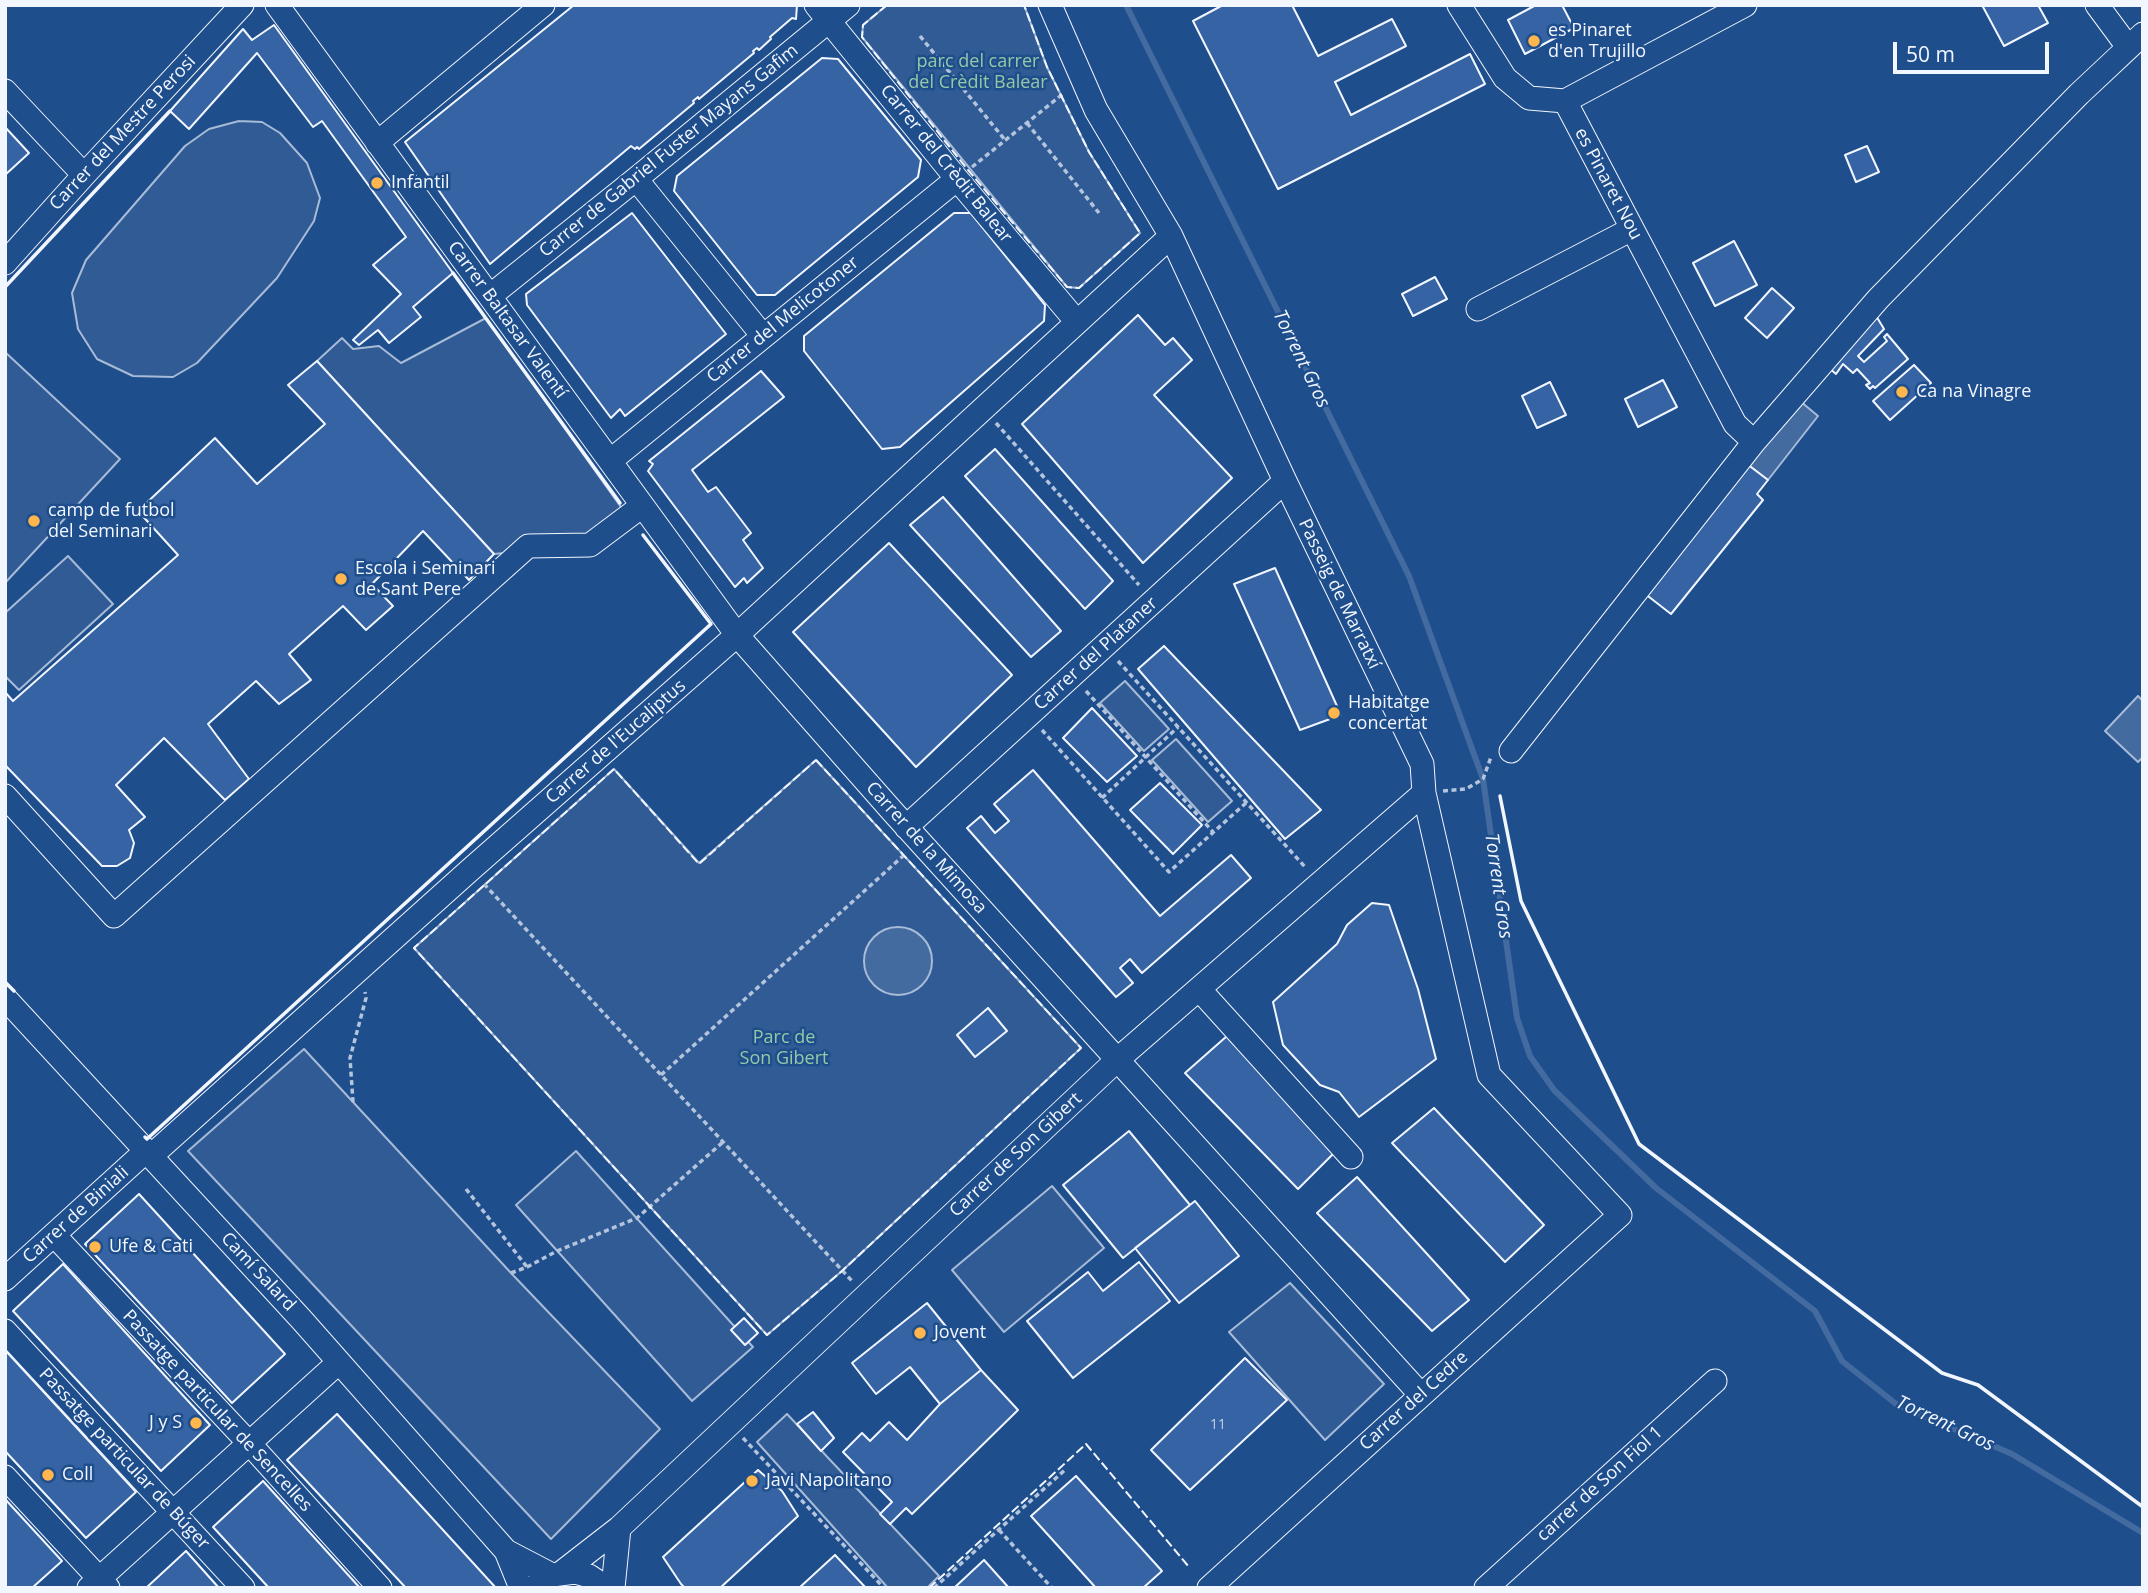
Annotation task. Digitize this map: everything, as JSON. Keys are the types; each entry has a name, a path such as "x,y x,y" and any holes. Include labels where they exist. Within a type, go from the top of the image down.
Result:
{"street":[{"name":"Carrer del Mestre Perosi","path":"5,263 243,5"},
{"name":"Carrer Baltasar Valentí","path":"277,5 737,635"},
{"path":"377,143 543,5"},
{"name":"Carrer de Gabriel Fuster Mayans Gafim","path":"490,296 636,179 823,13 848,5"},
{"name":"Passeig de Marratxí","path":"1050,5 1096,110 1171,236 1285,481 1422,764 1424,793 1489,1075 1620,1215"},
{"path":"1459,5 1505,78 1529,98 1565,101 1745,5"},
{"path":"1511,751 1754,442 1878,299 2079,94 2136,41 2097,5"},
{"name":"Carrer del Crèdit Balear","path":"823,13 1077,322"},
{"path":"5,91 84,175"},
{"name":"es Pinaret Nou","path":"1565,101 1735,424 1754,442"},
{"path":"636,179 763,336"},
{"name":"Carrer del Melicotoner","path":"610,461 957,179"},
{"path":"1478,309 1632,229"},
{"name":"Carrer de l'Eucaliptus","path":"148,1153 737,635 1171,236"},
{"name":"Carrer del Plataner","path":"913,834 1029,716 1285,481"},
{"path":"5,796 114,916 528,547 590,545 642,506"},
{"name":"Carrer de la Mimosa","path":"737,635 913,834 1421,1395"},
{"name":"Carrer de Son Gibert","path":"549,1578 619,1528 1117,1060 1424,793"},
{"path":"1199,989 1351,1157"},
{"name":"Camí Salard","path":"5,998 339,1362 506,1551 549,1578 575,1572 589,1576 607,1588"},
{"name":"Carrer de Biniali","path":"5,1279 148,1153"},
{"name":"Carrer del Cedre","path":"1209,1588 1620,1215"},
{"name":"Passatge particular de Sencelles","path":"54,1235 249,1443 380,1588"},
{"name":"Passatge particular de Búger","path":"5,1331 243,1588"},
{"path":"5,1477 99,1585 173,1511 339,1362"},
{"name":"carrer de Son Fiol 1","path":"1486,1588 1715,1381"},
{"path":"613,1588 619,1528"},
{"name":"Camí Salard","path":"506,1551 520,1588"}],"path":[{"path":"920,36 1006,140"},
{"path":"957,179 1082,80"},
{"path":"1027,123 1099,213"},
{"path":"983,408 1154,601"},
{"path":"1105,646 1319,882"},
{"path":"1072,676 1213,832"},
{"path":"1029,716 1169,872 1247,802"},
{"path":"1102,797 1178,727"},
{"path":"1424,793 1466,789 1483,779 1491,757 1511,751"},
{"path":"661,1075 913,834"},
{"path":"470,870 866,1296"},
{"path":"353,1102 350,1058 366,998 364,965"},
{"path":"511,1273 637,1218 723,1142"},
{"path":"466,1188 527,1267"},
{"path":"730,1423 884,1588"},
{"path":"934,1588 1066,1469"},
{"path":"998,1530 1052,1588"}],"shaded area":[{"name":"parc del carrer del Crèdit Balear","path":"887,5 1024,5 1047,67 1089,152 1140,233 1079,288 1067,287 862,37 863,25"},
{"path":"239,121 262,122 280,133 307,163 320,198 314,221 277,278 197,363 173,377 133,376 97,359 78,329 72,293 86,260 185,146 209,129"},
{"path":"486,318 628,517 590,545 494,554 317,361 342,338 353,349 379,346 401,363"},
{"name":"camp de futbol del Seminari","path":"5,352 120,459 5,583"},
{"path":"1800,401 1818,416 1768,480 1747,464"},
{"path":"68,556 113,604 19,690 5,676 5,613"},
{"path":"1125,681 1169,729 1144,751 1100,703"},
{"path":"2138,696 2143,701 2143,757 2138,762 2105,731"},
{"path":"1176,739 1232,801 1208,822 1152,760"},
{"name":"Parc de Son Gibert","path":"816,760 1081,1048 842,1271 767,1335 414,948 614,769 699,863"},
{"path":"891,927 905,927 917,932 927,942 932,961 927,980 917,990 905,995 891,995 879,990 869,980 864,968 864,954 869,942 879,932"},
{"path":"304,1049 660,1429 551,1539 188,1151"},
{"path":"576,1151 753,1347 692,1401 516,1205"},
{"path":"1052,1186 1104,1248 1004,1332 952,1270"},
{"path":"1290,1283 1384,1384 1325,1440 1229,1332"},
{"path":"787,1414 939,1576 927,1588 888,1588 757,1442"}],"building":[{"path":"574,5 797,5 796,19 792,18 759,50 757,48 753,51 754,53 699,99 698,97 693,101 694,103 639,149 631,146 490,264 405,142"},
{"path":"1223,5 1292,5 1318,56 1392,19 1406,46 1335,82 1351,115 1470,54 1485,84 1278,189 1193,21"},
{"name":"es Pinaret d'en Trujillo","path":"1536,5 1562,5 1574,28 1525,54 1508,20"},
{"path":"1982,5 2038,5 2048,23 2004,46"},
{"name":"Infantil","path":"274,25 453,273 413,307 421,317 389,343 378,330 359,345 353,340 401,294 373,265 406,237 322,121 313,127 257,53 189,129 170,111 243,29 252,40"},
{"path":"822,58 838,59 921,160 918,177 775,295 757,295 674,191 677,176"},
{"path":"5,127 29,153 5,175"},
{"path":"1867,146 1879,172 1856,182 1845,155"},
{"path":"632,213 726,334 625,416 620,409 611,418 527,305 526,294"},
{"path":"954,213 971,213 1045,305 1044,321 900,447 882,449 804,351 804,336"},
{"path":"1734,241 1757,285 1715,306 1693,263"},
{"path":"1435,277 1447,299 1413,316 1402,294"},
{"path":"1772,288 1794,308 1767,338 1745,318"},
{"path":"1875,314 1884,329 1858,356 1864,362 1887,341 1884,337 1887,334 1908,359 1875,388 1873,386 1870,389 1866,385 1870,383 1857,369 1853,373 1843,364 1836,374 1829,368"},
{"path":"1138,315 1165,345 1173,338 1192,360 1154,395 1232,478 1143,563 1022,424"},
{"path":"317,361 494,554 469,580 423,531 372,584 393,606 366,630 343,606 289,654 311,680 279,704 256,681 208,724 249,779 225,800 164,738 116,785 145,817 129,830 134,843 130,858 117,866 102,866 5,765 5,692 13,701 178,555 138,511 215,438 257,484 325,424 288,385"},
{"name":"Ca na Vinagre","path":"1914,365 1931,383 1890,420 1873,401"},
{"path":"761,371 784,397 692,470 708,492 716,487 751,533 743,540 763,568 747,583 744,578 735,587 648,471 653,464 649,461"},
{"path":"1663,380 1677,407 1638,427 1625,399"},
{"path":"1550,382 1566,415 1537,428 1522,396"},
{"path":"995,449 1113,581 1085,609 965,476"},
{"path":"1747,464 1768,480 1757,494 1763,500 1671,614 1644,593"},
{"path":"943,497 1061,631 1031,657 910,525"},
{"path":"889,543 1012,675 916,767 793,632"},
{"path":"1275,568 1341,715 1300,730 1234,584"},
{"path":"1164,646 1321,810 1285,839 1138,669"},
{"path":"1092,708 1137,756 1107,782 1063,738"},
{"path":"1033,770 1160,916 1231,855 1251,878 1142,973 1130,959 1120,968 1133,983 1116,997 967,828 981,816 995,833 1009,821 994,804"},
{"path":"1160,783 1202,825 1173,854 1130,810"},
{"path":"1372,903 1389,905 1418,989 1436,1059 1359,1117 1339,1092 1320,1085 1283,1045 1273,1002 1337,944 1347,925"},
{"path":"988,1008 1007,1031 975,1057 957,1035"},
{"path":"1227,1036 1335,1152 1298,1189 1185,1073"},
{"path":"1434,1108 1544,1225 1505,1262 1392,1143"},
{"path":"1129,1131 1190,1205 1123,1258 1063,1185"},
{"path":"1357,1177 1469,1300 1432,1331 1317,1213"},
{"path":"139,1194 285,1354 232,1403 85,1244"},
{"path":"1195,1201 1239,1256 1179,1303 1135,1248"},
{"path":"1139,1262 1170,1301 1073,1378 1027,1321 1088,1272 1103,1291"},
{"path":"63,1264 210,1425 161,1471 13,1311"},
{"name":"Jovent","path":"927,1303 981,1370 940,1404 910,1367 876,1394 852,1363"},
{"path":"744,1318 758,1333 745,1345 731,1330"},
{"path":"5,1350 136,1492 86,1538 5,1451"},
{"path":"1245,1358 1287,1400 1190,1490 1151,1450"},
{"path":"981,1370 1018,1410 912,1514 906,1508 890,1524 880,1514 892,1502 843,1452 862,1433 870,1441 889,1422 907,1440 940,1404"},
{"path":"813,1412 834,1438 821,1451 797,1424"},
{"path":"337,1414 496,1588 406,1588 287,1460"},
{"path":"758,1470 782,1491 798,1516 720,1588 685,1588 663,1557"},
{"path":"1076,1476 1162,1571 1143,1588 1096,1588 1031,1516"},
{"path":"263,1481 360,1588 269,1588 213,1527"},
{"path":"5,1499 62,1561 32,1588 5,1588"},
{"path":"186,1551 219,1588 146,1588"},
{"path":"835,1555 866,1588 799,1588"},
{"path":"984,1560 1009,1588 954,1588"}],"waterway":[{"name":"Torrent Gros","path":"1126,5 1409,576 1483,779 1517,1018 1530,1056 1554,1090 1656,1188 1815,1311 1842,1361 1896,1404 2012,1454 2143,1533"}],"fence":[{"path":"887,5 863,25 862,37 968,170 1067,287 1079,288 1140,233 1089,152 1047,67 1024,5"},
{"path":"816,760 1081,1048 842,1271 767,1335 414,948 614,769 699,864 816,760"},
{"path":"929,1588 1086,1444 1189,1567"}],"wall":[{"path":"5,287 170,111"},
{"path":"453,273 620,503"},
{"path":"145,1137 147,1139 711,624 643,535"},
{"path":"1500,796 1521,901 1639,1144 1942,1373 1978,1385 2143,1507"},
{"path":"5,982 14,991"}],"place":[{"name":"es Pinaret d'en Trujillo","path":"1534,41"},
{"name":"Infantil","path":"377,183"},
{"name":"Ca na Vinagre","path":"1902,392"},
{"name":"camp de futbol del Seminari","path":"34,521"},
{"name":"Escola i Seminari de Sant Pere","path":"341,579"},
{"name":"Habitatge concertat","path":"1334,713"},
{"name":"Ufe & Cati","path":"95,1247"},
{"name":"Jovent","path":"920,1333"},
{"name":"J y S","path":"196,1423"},
{"name":"Coll","path":"48,1475"},
{"name":"Javi Napolitano","path":"752,1481"}]}
